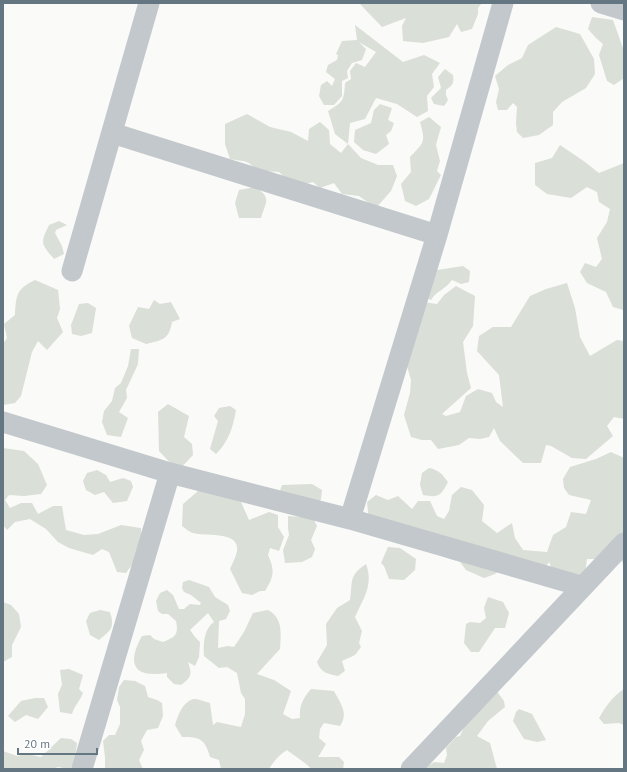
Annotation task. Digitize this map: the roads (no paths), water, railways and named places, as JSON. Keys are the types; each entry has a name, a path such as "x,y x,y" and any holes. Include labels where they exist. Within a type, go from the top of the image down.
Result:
{"street":[{"path":"72,271 149,3"},
{"path":"350,519 437,236 503,3"},
{"path":"601,3 624,10"},
{"path":"112,133 437,236"},
{"path":"3,422 170,473 350,519 581,586"},
{"path":"82,769 170,473"},
{"path":"411,769 581,586 624,543"}]}
